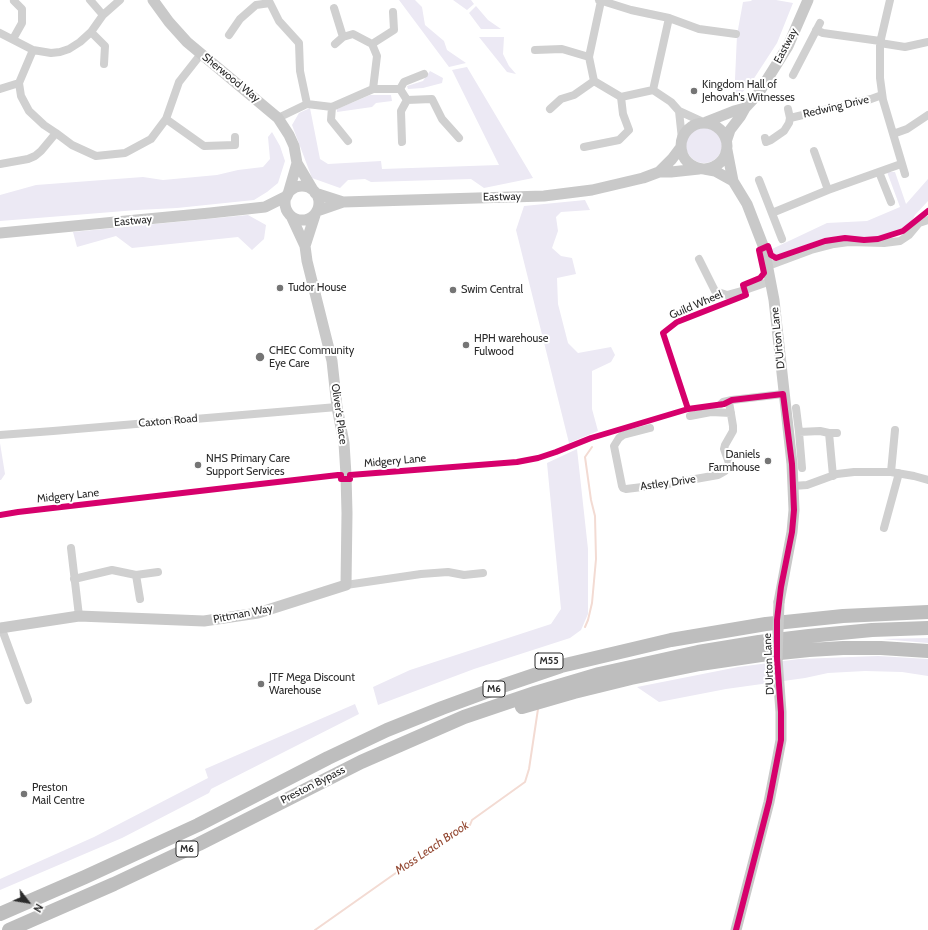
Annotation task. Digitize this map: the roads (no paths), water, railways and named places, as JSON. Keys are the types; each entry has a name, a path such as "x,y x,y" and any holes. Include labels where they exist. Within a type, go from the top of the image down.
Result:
{"highway":[{"name":"M55","path":"143,850 197,815 324,750 384,722 439,699 558,658 670,630 729,620 805,611 928,603"},
{"name":"M6","path":"0,914 198,825 328,758 387,730 457,702 561,666 671,640 766,624 843,616 928,612"},
{"name":"M6","path":"628,667 698,652 759,642 856,632 928,628"},
{"path":"628,667 699,657 809,645 881,644 928,647"},
{"path":"361,762 537,702 610,683 692,666 761,655 809,650 881,648 928,651"},
{"name":"Preston Bypass","path":"9,930 114,884 199,844 361,762 464,717 535,693 628,667"}],"street":[{"path":"90,0 104,15"},
{"path":"0,33 33,50 51,53 60,52 69,49 80,42 91,32 104,15 120,0"},
{"name":"Sherwood Way","path":"153,0 169,22 187,42 278,118 290,135 297,162 314,191"},
{"name":"Eastway","path":"727,145 730,130 740,117 744,108 758,94 788,46 808,0"},
{"name":"Redwing Drive","path":"890,0 880,42 880,78 882,95 905,174"},
{"path":"13,39 22,23 22,9 14,1"},
{"path":"701,169 717,166 725,156 727,145 721,129 712,123 704,122 679,111 671,102 653,90 620,97 594,81 589,57 600,1 631,10 669,18 699,29 736,34"},
{"path":"229,34 240,19 256,5 270,3 279,21 299,43 300,71 307,104"},
{"path":"334,8 343,37"},
{"path":"372,44 394,30 392,12"},
{"path":"653,90 669,18"},
{"path":"793,75 818,26 823,32 905,47 928,42"},
{"path":"91,32 105,46 104,64"},
{"path":"335,44 343,37 353,34 372,44 377,56 373,89"},
{"path":"535,50 562,49 589,57"},
{"path":"33,50 19,83 21,96 30,111 44,124 72,145 96,156 126,153 151,139 166,119 179,82 201,54"},
{"path":"400,88 404,82 424,74"},
{"path":"550,109 561,99 574,95 594,81"},
{"path":"0,88 19,83"},
{"path":"278,118 307,104 332,106 373,89 400,88"},
{"path":"400,88 407,100"},
{"name":"Redwing Drive","path":"790,118 882,95"},
{"path":"584,146 619,140 629,130 623,114 620,97"},
{"path":"407,100 432,99 442,119 459,138"},
{"path":"402,142 401,112 407,100"},
{"path":"332,106 331,120 348,141"},
{"name":"Eastway","path":"704,122 744,108"},
{"name":"Redwing Drive","path":"764,138 766,142 784,131 790,118 788,109"},
{"path":"679,111 682,154 686,161 692,166 715,172 733,181"},
{"path":"893,134 907,129 928,115"},
{"path":"166,119 204,146 235,145 235,137"},
{"path":"681,143 685,133 690,127 704,122"},
{"path":"0,164 28,159 35,156 56,133"},
{"name":"Eastway","path":"659,172 672,159 681,143"},
{"name":"D'Urton Lane","path":"727,145 733,181 747,204 764,248 771,281 783,394 790,441 794,510 792,532 779,602 777,658 782,712 778,756 769,802 736,930"},
{"path":"814,151 828,190"},
{"name":"Sherwood Way","path":"287,195 297,162"},
{"path":"772,214 828,190 901,164"},
{"name":"Eastway","path":"316,213 343,202 544,196 592,190 643,178 659,172 701,169"},
{"path":"879,172 891,202"},
{"path":"759,180 782,239"},
{"path":"302,186 314,191 319,202 316,213 311,218 302,221 291,216 285,207 287,195 292,190 302,186"},
{"name":"Eastway","path":"314,191 343,202"},
{"name":"Eastway","path":"0,233 210,214 265,207 287,195"},
{"name":"Eastway","path":"265,207 291,216"},
{"name":"Oliver's Place","path":"305,246 316,213"},
{"name":"Oliver's Place","path":"291,216 305,246 307,261 332,361 337,407 344,443 347,513 346,585"},
{"path":"768,266 811,250 834,244 849,242 884,243 900,240 909,235 919,223 928,220"},
{"path":"700,259 715,291 727,295 771,281"},
{"name":"Astley Drive","path":"650,428 622,435 614,446 623,488 626,489 667,484 722,474 728,467 724,449 733,431 731,412 725,403 783,394"},
{"name":"Caxton Road","path":"0,435 337,407"},
{"path":"796,408 802,468"},
{"path":"690,416 711,412 731,412"},
{"path":"884,528 895,473 895,430"},
{"path":"799,432 820,431 837,433"},
{"path":"829,433 833,476"},
{"path":"793,486 807,485 833,476 854,472 895,473 928,480"},
{"path":"71,548 79,616"},
{"path":"74,579 112,570 136,575 158,572"},
{"name":"Pittman Way","path":"1,628 79,616 204,621 258,613 346,585 421,574 448,572 464,574 483,573"},
{"path":"136,575 140,599"},
{"path":"1,628 28,700"}],"waterway":[{"name":"Moss Leach Brook","path":"585,627 592,603 596,559 595,516 591,500 585,457 592,447"},
{"name":"Moss Leach Brook","path":"315,930 461,827 470,825 472,820 525,782 529,769 538,709"}],"place":[{"name":"Kingdom Hall of Jehovah's Witnesses","path":"694,91"},
{"name":"Tudor House","path":"280,288"},
{"name":"Swim Central","path":"453,290"},
{"name":"HPH warehouse Fulwood","path":"466,345"},
{"name":"CHEC Community Eye Care","path":"260,357"},
{"name":"Daniels Farmhouse","path":"768,461"},
{"name":"NHS Primary Care Support Services","path":"198,465"},
{"name":"JTF Mega Discount Warehouse","path":"261,684"},
{"name":"Preston Mail Centre","path":"24,794"}]}
